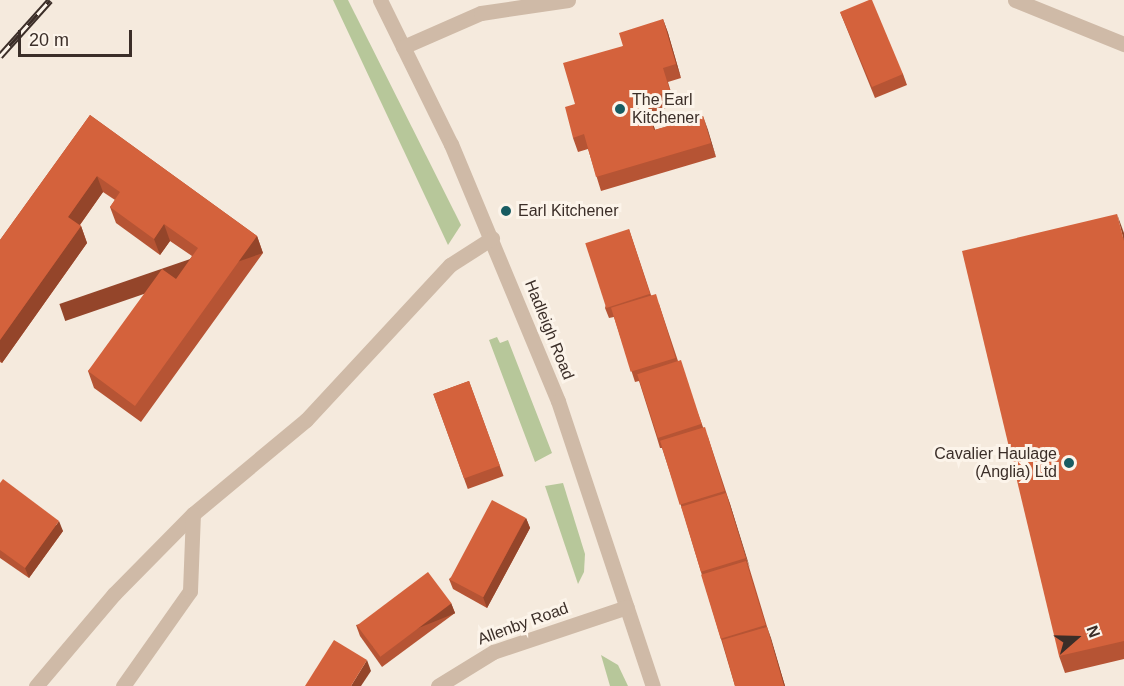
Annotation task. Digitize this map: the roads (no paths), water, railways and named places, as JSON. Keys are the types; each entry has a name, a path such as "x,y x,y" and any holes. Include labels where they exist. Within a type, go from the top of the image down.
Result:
{"street":[{"name":"Hadleigh Road","path":"380,0 492,238 558,401 653,686"},
{"path":"403,47 481,13 568,0"},
{"path":"1015,0 1124,44"},
{"path":"36,686 114,594 193,514 306,420 450,265 492,238"},
{"path":"123,686 190,591 193,514"},
{"name":"Allenby Road","path":"438,686 493,652 627,607"}],"railway":[{"path":"0,56 50,0"}],"place":[{"name":"The Earl Kitchener","path":"620,109"},
{"name":"Earl Kitchener","path":"506,211"},
{"name":"Cavalier Haulage (Anglia) Ltd","path":"1069,463"}]}
